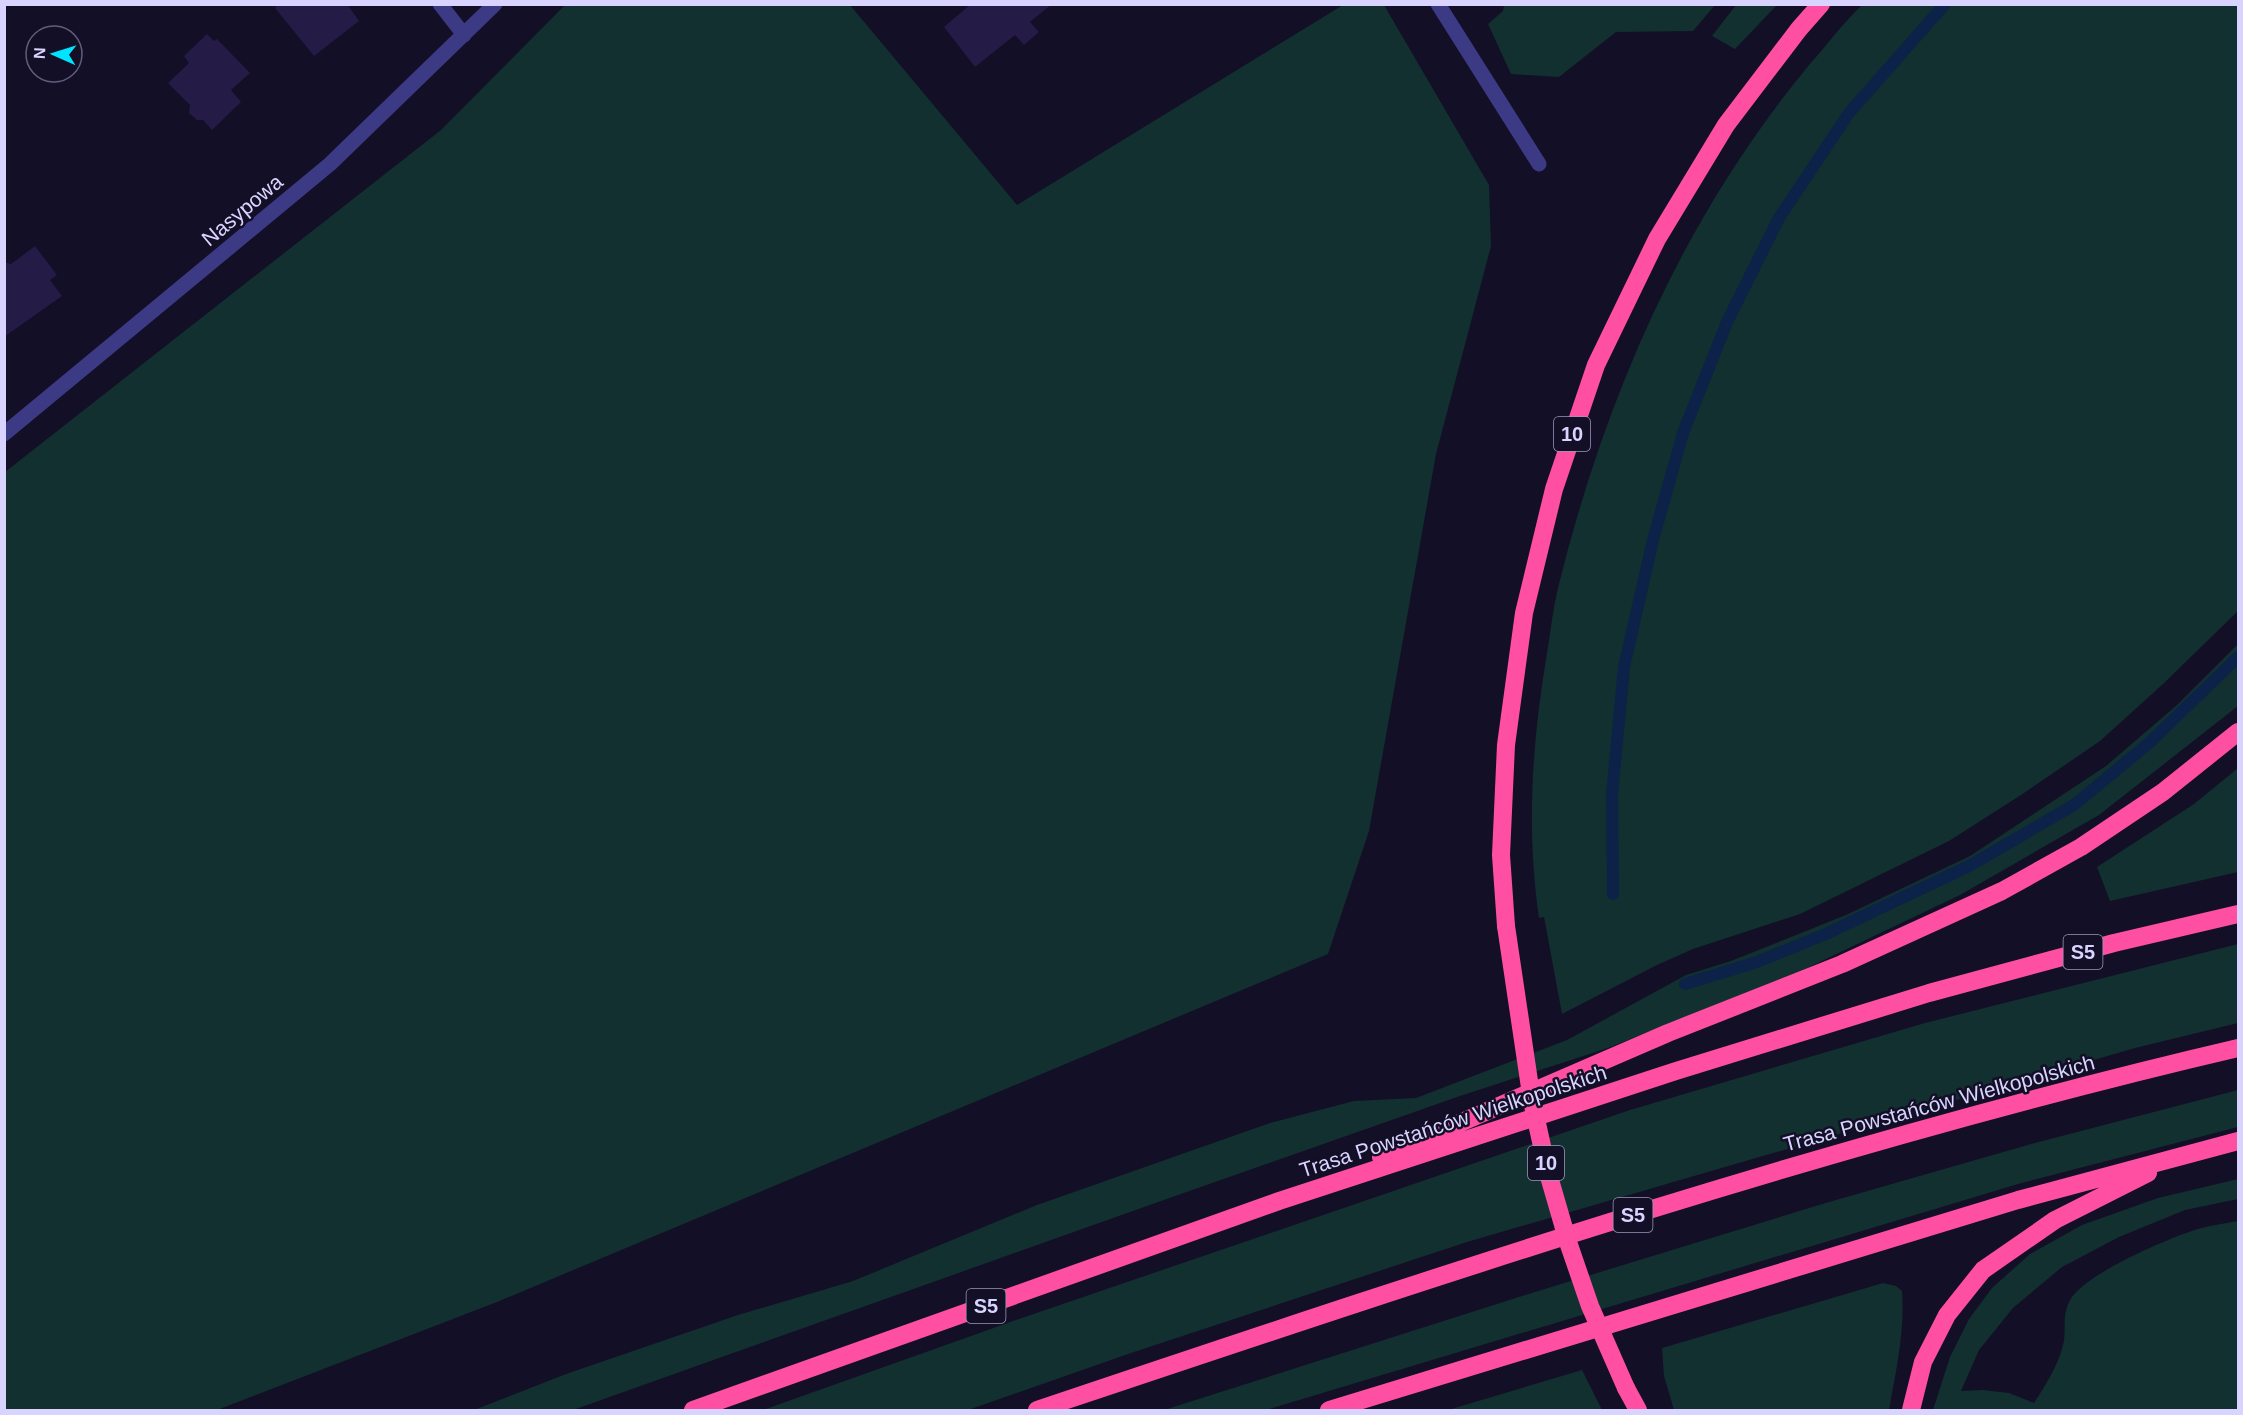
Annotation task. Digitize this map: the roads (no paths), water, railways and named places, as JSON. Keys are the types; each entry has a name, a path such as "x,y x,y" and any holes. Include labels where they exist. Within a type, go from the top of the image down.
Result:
{"highway":[{"name":"10","path":"1638,1410 1590,1306 1568,1242 1548,1173 1532,1101 1506,926 1501,855 1506,746 1524,613 1554,489 1596,365 1657,239 1726,125 1799,28 1821,4"},
{"path":"1279,1202 1668,1033 1842,964 2002,891 2081,847 2145,805 2238,732"},
{"name":"Trasa Powstańców Wielkopolskich","path":"693,1410 1279,1202 1676,1071 1929,993 2115,943 2238,914"},
{"name":"Trasa Powstańców Wielkopolskich","path":"1037,1410 1382,1295 1674,1202 1861,1147 2145,1070 2238,1048"},
{"path":"1329,1410 2018,1200 2238,1141"},
{"path":"1911,1410 1923,1362 1947,1315 1983,1270 2055,1220 2182,1155"}],"street":[{"path":"440,4 464,35"},
{"name":"Nasypowa","path":"4,434 330,164 495,4"},
{"path":"1438,4 1539,164"}],"waterway":[{"path":"1613,894 1612,795 1624,667 1653,540 1683,433 1727,322 1779,218 1849,113 1945,4"},
{"path":"1685,984 1757,962 1828,933 1969,866 2074,805 2149,743 2238,657"}]}
